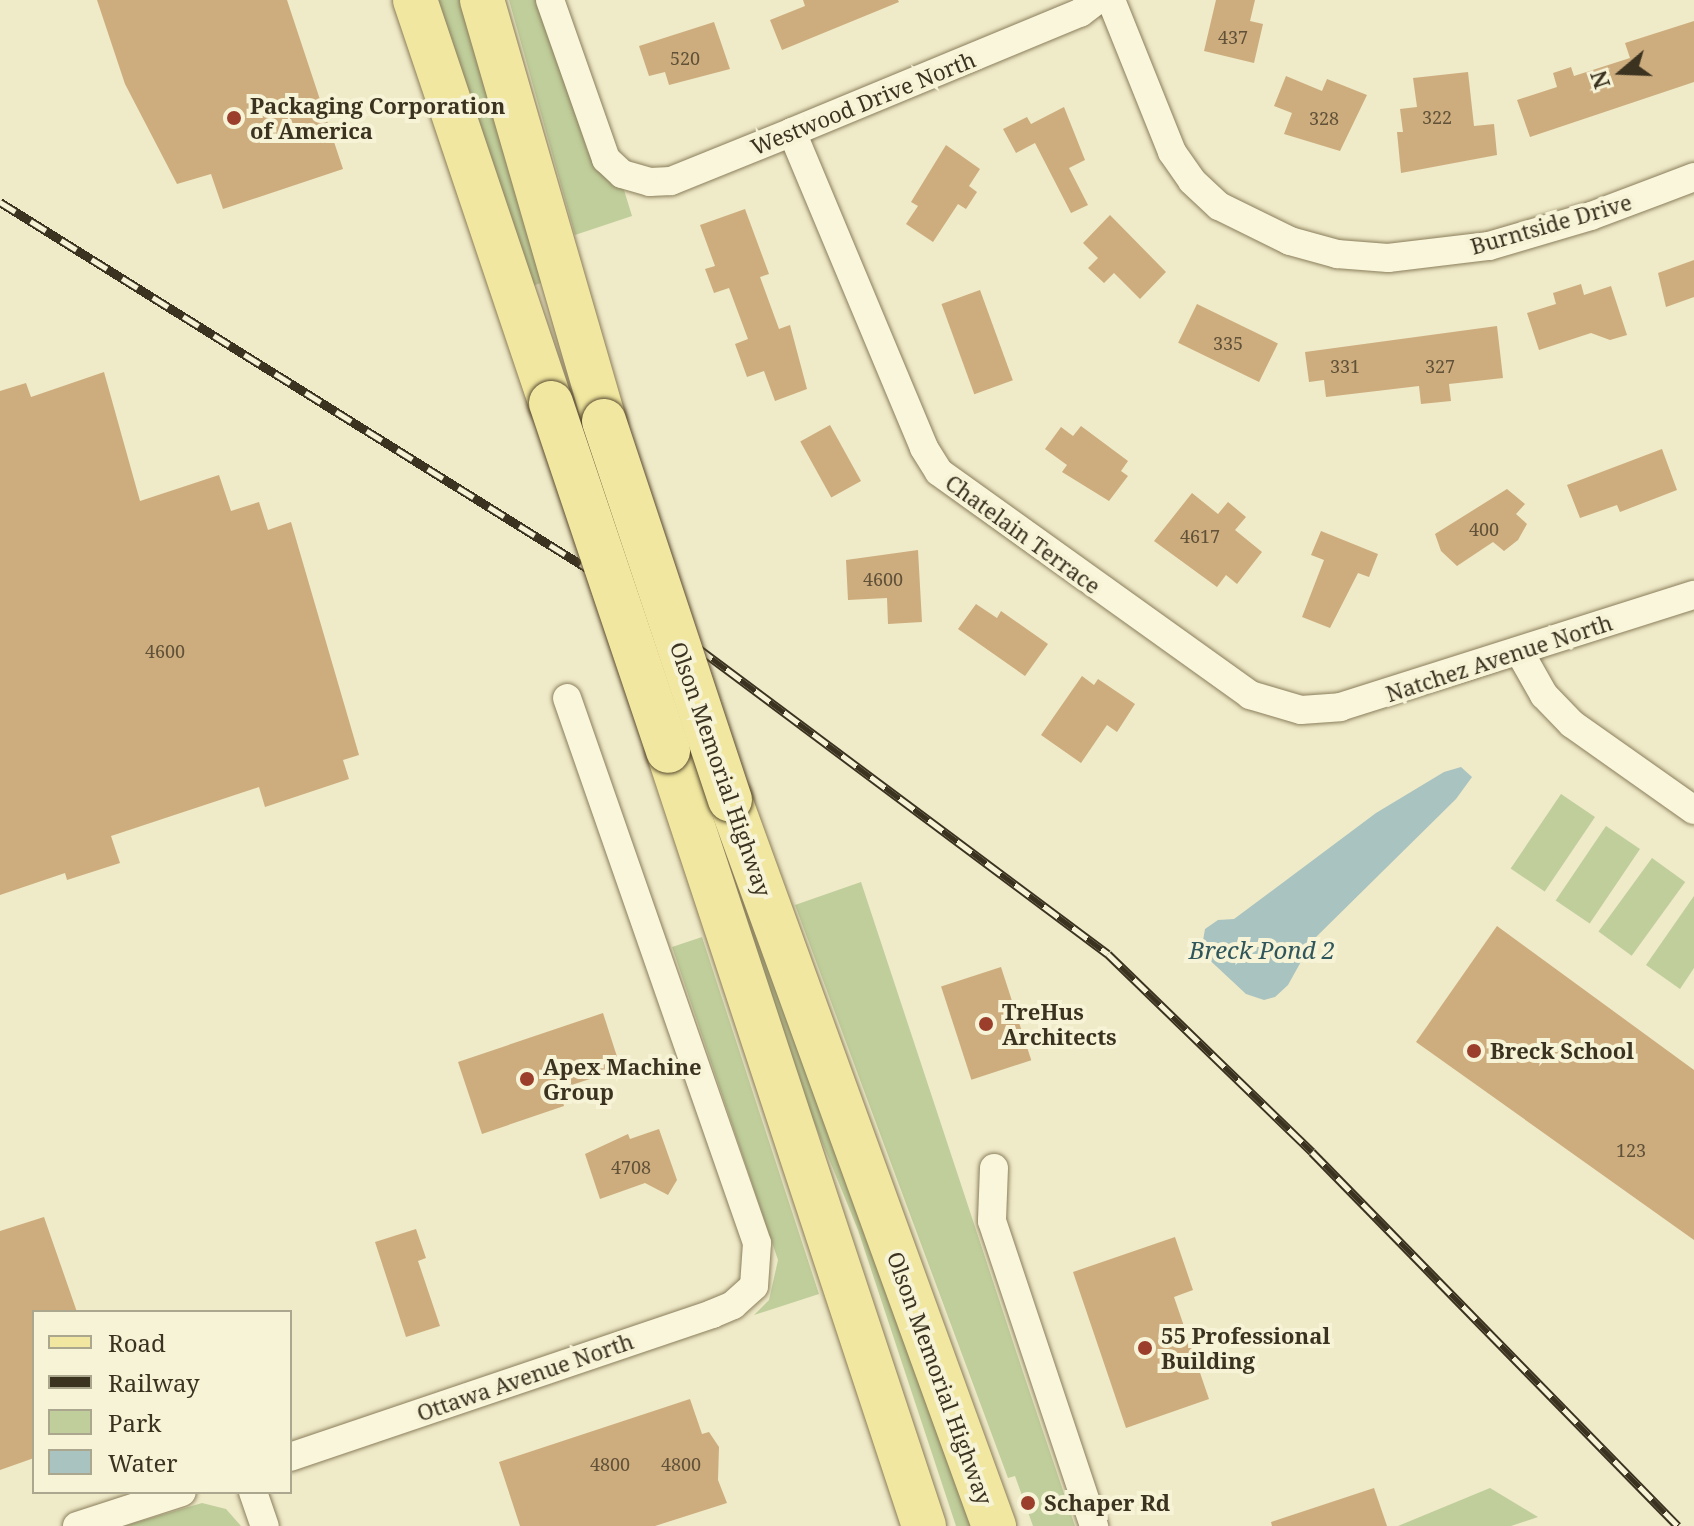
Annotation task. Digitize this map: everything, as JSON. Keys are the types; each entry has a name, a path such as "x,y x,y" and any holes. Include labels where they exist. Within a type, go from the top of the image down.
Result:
{"main road":[{"name":"Olson Memorial Highway","path":"415,0 924,1526"},
{"name":"Olson Memorial Highway","path":"482,0 604,421 730,800 994,1526"}],"street":[{"name":"Westwood Drive North","path":"550,0 593,132 606,159 622,174 650,182 671,181 792,132 1080,13 1097,0"},
{"name":"Burntside Drive","path":"1111,0 1172,152 1192,181 1219,206 1290,241 1337,254 1388,258 1489,246 1591,216 1694,177"},
{"name":"Chatelain Terrace","path":"792,132 924,448 939,472 1233,685 1267,703 1301,710"},
{"name":"Natchez Avenue North","path":"1301,710 1364,701 1694,595"},
{"path":"1519,651 1544,695 1572,724 1694,810"},
{"name":"Ottawa Avenue North","path":"292,1456 712,1314 733,1305 754,1286 757,1243 567,698"},
{"path":"994,1168 992,1221 1094,1526"},
{"path":"77,1526 176,1494"},
{"path":"254,1494 265,1526"}],"green space":[{"path":"431,0 462,0 544,282 532,286"},
{"path":"509,0 538,0 588,152 612,183 624,190 632,216 575,235"},
{"path":"1561,794 1595,817 1545,892 1511,869"},
{"path":"1606,826 1640,849 1590,924 1556,901"},
{"path":"1652,858 1685,882 1632,956 1599,932"},
{"path":"861,882 1075,1526 1033,1526 1015,1476 1008,1478 795,905"},
{"path":"740,883 975,1526 956,1526 858,1230 790,1063 732,886"},
{"path":"1694,896 1694,968 1680,989 1646,965"},
{"path":"702,937 819,1294 754,1315 769,1300 778,1260 672,947"},
{"path":"1490,1488 1538,1517 1511,1526 1398,1526"},
{"path":"202,1503 226,1509 241,1526 124,1526"}],"water":[{"name":"Breck Pond 2","path":"1461,767 1472,777 1456,799 1313,940 1288,985 1275,997 1264,1000 1246,994 1201,952 1205,929 1218,920 1234,919 1376,813 1444,772"}],"building":[{"name":"Packaging Corporation of America","path":"97,0 287,0 343,169 223,209 211,174 177,184 125,84"},
{"path":"803,0 899,2 782,50 770,20 805,6"},
{"path":"1216,0 1255,0 1250,21 1263,24 1254,63 1204,51"},
{"path":"1694,21 1694,82 1530,137 1517,100 1557,87 1553,73 1571,67 1574,76 1630,58 1625,43"},
{"path":"714,22 730,69 669,85 665,72 649,76 639,46"},
{"path":"1468,72 1474,126 1494,124 1497,155 1401,173 1397,132 1403,132 1400,109 1417,107 1413,78"},
{"path":"1286,76 1322,91 1327,79 1367,95 1340,151 1284,134 1292,113 1274,106"},
{"path":"1064,107 1085,160 1069,168 1088,205 1071,213 1035,143 1016,153 1003,129 1027,117 1031,124"},
{"path":"946,145 980,169 969,186 977,192 966,209 958,204 933,242 906,224 918,206 911,202"},
{"path":"745,209 769,274 760,277 779,329 790,325 807,389 775,401 764,371 747,377 735,344 748,339 729,288 714,293 705,269 715,266 700,225"},
{"path":"1110,215 1166,272 1140,299 1114,273 1104,283 1088,268 1098,258 1083,243"},
{"path":"1694,260 1694,297 1666,307 1658,273"},
{"path":"1581,284 1584,295 1611,286 1627,335 1610,340 1591,333 1539,350 1527,313 1556,304 1553,293"},
{"path":"980,290 1013,380 974,394 941,304"},
{"path":"1197,304 1278,343 1259,382 1178,343"},
{"path":"1497,326 1503,378 1449,384 1451,401 1421,404 1419,386 1326,397 1324,380 1309,382 1305,352"},
{"path":"104,372 140,501 219,475 231,511 259,502 268,530 291,522 359,755 343,760 349,779 265,807 259,787 111,836 120,863 67,880 65,873 0,895 0,391 26,383 31,397"},
{"path":"830,425 861,481 831,497 800,441"},
{"path":"1081,426 1128,461 1121,471 1128,476 1109,501 1062,472 1067,465 1045,449 1061,427 1073,436"},
{"path":"1662,449 1677,490 1620,512 1617,505 1580,518 1567,485"},
{"path":"1507,489 1525,504 1516,514 1527,524 1518,540 1504,551 1493,542 1457,566 1441,551 1435,534"},
{"path":"1192,493 1218,514 1228,502 1246,517 1235,530 1262,552 1237,584 1226,575 1217,587 1154,541"},
{"path":"1321,531 1378,554 1369,577 1358,573 1330,628 1302,617 1324,560 1311,555"},
{"path":"918,550 922,622 888,624 887,598 848,600 846,560"},
{"path":"976,604 997,618 1001,611 1048,644 1025,676 958,629"},
{"path":"1082,676 1094,685 1098,679 1135,704 1117,732 1107,725 1081,763 1041,735"},
{"name":"Breck School","path":"1497,926 1694,1070 1694,1240 1416,1042"},
{"name":"TreHus Architects","path":"1001,967 1031,1060 971,1080 941,986"},
{"name":"Apex Machine Group","path":"603,1013 621,1069 559,1089 564,1106 482,1134 458,1062"},
{"path":"659,1129 677,1180 668,1195 645,1183 600,1199 585,1154 628,1134 630,1139"},
{"path":"44,1217 76,1310 32,1310 32,1459 0,1470 0,1231"},
{"path":"416,1229 426,1258 418,1261 440,1326 406,1337 375,1242"},
{"name":"55 Professional Building","path":"1175,1237 1193,1290 1174,1297 1209,1399 1126,1428 1073,1272"},
{"path":"690,1399 702,1434 709,1432 719,1447 718,1480 727,1503 655,1526 520,1526 499,1462"},
{"path":"1374,1488 1387,1526 1272,1526 1271,1522"}],"railway":[{"path":"0,202 611,583 1108,954 1312,1152 1678,1526"}],"place":[{"name":"Packaging Corporation of America","path":"234,118"},
{"name":"TreHus Architects","path":"986,1024"},
{"name":"Breck School","path":"1474,1051"},
{"name":"Apex Machine Group","path":"527,1079"},
{"name":"55 Professional Building","path":"1145,1348"},
{"name":"Schaper Rd","path":"1028,1503"}]}
